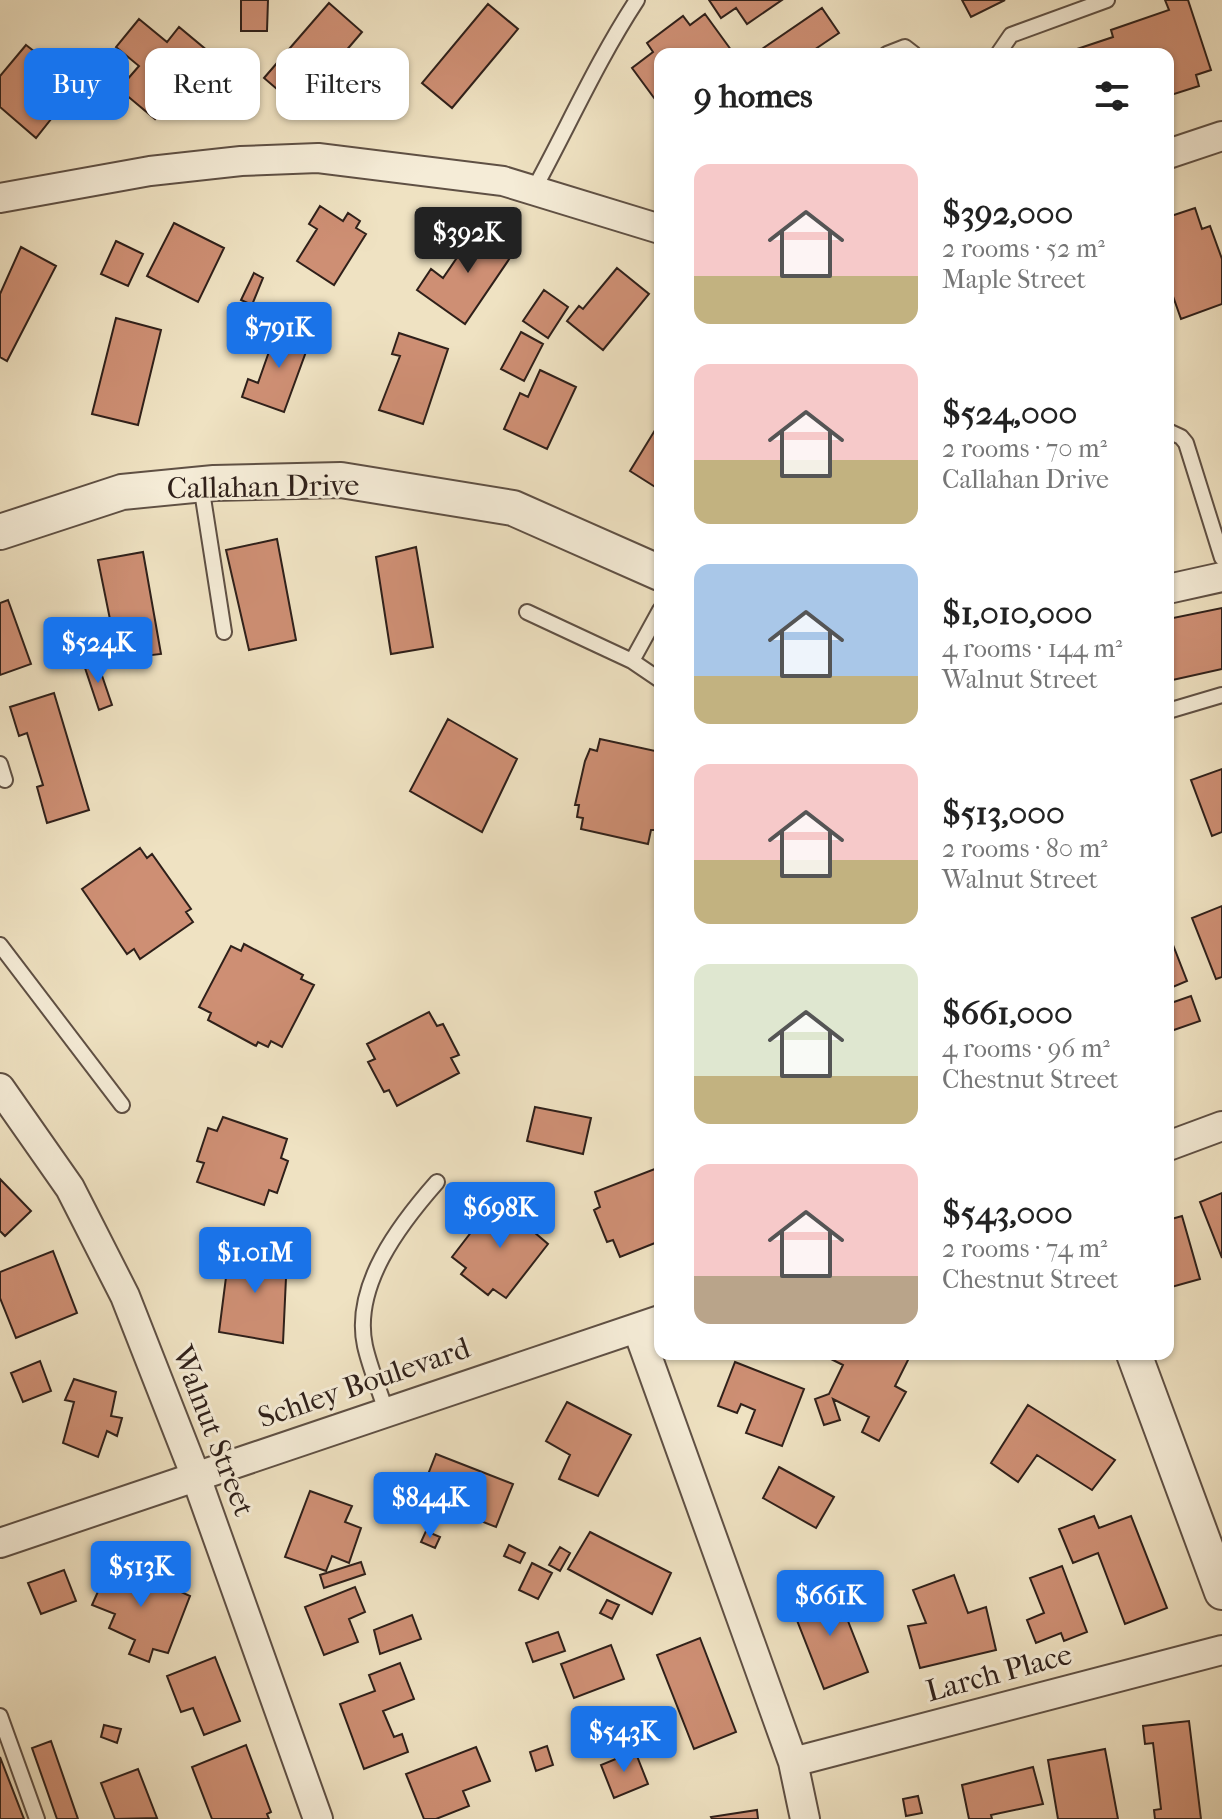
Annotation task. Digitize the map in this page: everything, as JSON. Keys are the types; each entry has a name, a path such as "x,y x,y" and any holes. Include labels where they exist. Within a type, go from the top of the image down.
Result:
{"street":[{"path":"1174,153 1220,142"},
{"path":"0,198 150,171 241,161 318,158 503,181 654,227"},
{"name":"Callahan Drive","path":"0,532 122,492 201,484 341,480 513,508 654,570"},
{"path":"1174,588 1222,577"},
{"name":"Walnut Street","path":"0,1088 70,1188 125,1296 196,1477 318,1819"},
{"path":"1174,1144 1222,1126"},
{"name":"Schley Boulevard","path":"0,1543 648,1324"},
{"path":"660,1360 793,1762 805,1819"},
{"path":"1136,1360 1222,1592"},
{"name":"Larch Place","path":"793,1762 1222,1650"}],"lane":[{"path":"533,191 585,97 602,54 637,0"},
{"path":"1002,48 1011,35 1107,0"},
{"path":"1174,434 1186,443 1222,558"},
{"path":"201,484 224,632"},
{"path":"527,612 632,661 654,676"},
{"path":"632,661 654,621"},
{"path":"1174,709 1222,695"},
{"path":"0,764 5,780"},
{"path":"0,945 122,1105"},
{"path":"386,1411 364,1344 369,1287 403,1223 437,1182"},
{"path":"0,1716 37,1819"}],"building":[{"path":"241,0 268,0 267,31 241,31"},
{"path":"709,0 782,0 747,24 736,8 721,18"},
{"path":"962,0 1005,0 971,17"},
{"path":"1165,0 1188,0 1211,70 1196,75 1199,86 1174,94 1174,48 1080,48 1113,37 1111,30 1169,10"},
{"path":"329,3 362,32 348,48 290,48"},
{"path":"488,4 518,29 452,108 422,83"},
{"path":"822,8 839,33 817,48 763,48"},
{"path":"705,14 730,48 654,48 654,98 632,68 653,52 647,43 683,16 690,25"},
{"path":"139,19 167,42 179,27 204,48 145,48 145,111 129,97 129,78 139,66 129,58 129,48 116,47"},
{"path":"26,45 30,48 24,48 24,120 50,120 36,138 0,107 0,76"},
{"path":"276,64 276,88 264,78"},
{"path":"320,206 343,221 348,213 360,221 356,228 366,234 334,285 297,261 317,229 309,224"},
{"path":"1195,208 1202,229 1210,226 1222,259 1222,304 1181,319 1174,299 1174,215"},
{"path":"174,223 224,248 198,302 147,276"},
{"path":"473,223 514,252 465,324 417,290 431,269 443,278 467,243 462,239"},
{"path":"116,241 143,254 128,286 101,274"},
{"path":"21,247 56,266 7,361 0,357 0,294"},
{"path":"617,268 649,294 603,350 567,321 579,306 583,309"},
{"path":"254,273 263,278 252,305 241,300"},
{"path":"544,290 568,307 548,338 523,321"},
{"path":"116,318 161,330 138,425 92,414"},
{"path":"278,326 311,338 284,412 242,397 248,379 258,383"},
{"path":"521,332 543,344 524,381 501,369"},
{"path":"399,333 448,349 423,424 379,410 400,356 392,354"},
{"path":"540,370 576,387 547,449 504,429 520,393 528,397"},
{"path":"654,432 654,486 630,471"},
{"path":"277,539 296,640 249,650 226,550"},
{"path":"416,547 433,647 391,654 376,557"},
{"path":"143,552 161,654 118,659 98,560"},
{"path":"8,600 31,664 0,675 0,603"},
{"path":"1222,608 1222,669 1174,680 1174,618"},
{"path":"97,661 112,705 99,710 84,665"},
{"path":"54,693 89,810 47,823 37,787 43,785 27,733 19,736 10,707"},
{"path":"448,719 517,759 482,832 410,791"},
{"path":"600,739 654,751 654,830 651,830 648,844 581,829 583,818 577,817 579,805 575,805 585,761 590,749 597,751"},
{"path":"1222,769 1222,832 1212,836 1191,780"},
{"path":"140,848 147,858 152,854 191,909 186,912 193,922 140,959 134,949 127,954 82,889"},
{"path":"1222,906 1222,977 1216,979 1192,918"},
{"path":"244,944 303,975 301,979 314,985 282,1047 271,1041 268,1047 258,1042 256,1046 208,1020 211,1013 199,1007 231,946 241,951"},
{"path":"1174,947 1187,981 1174,986"},
{"path":"1191,996 1200,1021 1174,1030 1174,1002"},
{"path":"429,1012 437,1026 443,1024 459,1055 451,1058 459,1073 397,1106 389,1090 384,1092 368,1062 375,1059 367,1044"},
{"path":"535,1107 591,1118 583,1154 527,1141"},
{"path":"223,1117 287,1139 281,1158 288,1161 277,1193 269,1190 264,1205 197,1182 204,1163 197,1161 208,1128 217,1131"},
{"path":"654,1169 654,1243 620,1257 613,1240 607,1242 594,1210 600,1207 595,1192"},
{"path":"0,1179 31,1211 5,1236 0,1231"},
{"path":"1222,1193 1222,1258 1200,1202"},
{"path":"496,1200 511,1212 515,1208 538,1226 534,1232 548,1244 506,1298 493,1289 488,1295 461,1274 466,1268 452,1257"},
{"path":"1182,1216 1200,1279 1174,1286 1174,1218"},
{"path":"230,1246 287,1256 283,1343 219,1332"},
{"path":"53,1251 77,1313 16,1338 0,1298 0,1272"},
{"path":"833,1360 908,1360 895,1386 906,1392 879,1441 862,1432 869,1417 833,1399 840,1420 824,1425 815,1399 829,1394 843,1365"},
{"path":"40,1361 51,1391 23,1402 11,1373"},
{"path":"735,1362 804,1389 782,1446 746,1433 755,1410 741,1404 737,1413 718,1406"},
{"path":"74,1379 116,1392 111,1416 122,1418 117,1436 107,1431 98,1457 63,1443 74,1402 65,1400"},
{"path":"567,1402 631,1435 598,1496 559,1479 570,1455 546,1441"},
{"path":"1028,1405 1115,1460 1092,1490 1037,1455 1018,1482 991,1463"},
{"path":"436,1454 513,1484 496,1527 473,1518 476,1508 444,1496 439,1508 418,1500"},
{"path":"779,1467 834,1497 816,1528 763,1498"},
{"path":"310,1491 352,1506 345,1522 361,1528 349,1563 332,1556 326,1571 285,1557"},
{"path":"1094,1516 1099,1528 1131,1516 1167,1608 1125,1624 1098,1553 1073,1563 1059,1529"},
{"path":"426,1531 440,1537 435,1548 421,1542"},
{"path":"590,1532 671,1573 652,1614 568,1569"},
{"path":"509,1545 525,1553 520,1563 504,1556"},
{"path":"560,1547 570,1553 560,1571 549,1565"},
{"path":"112,1560 190,1596 168,1653 153,1649 149,1662 129,1654 135,1640 109,1628 115,1614 92,1605"},
{"path":"361,1562 365,1574 324,1588 320,1575"},
{"path":"532,1563 552,1573 538,1599 519,1590"},
{"path":"1062,1566 1087,1632 1064,1641 1061,1633 1036,1643 1027,1620 1044,1613 1030,1578"},
{"path":"64,1570 76,1601 41,1614 28,1583"},
{"path":"954,1575 968,1613 986,1607 996,1650 920,1668 908,1626 926,1623 913,1590"},
{"path":"355,1587 365,1612 349,1619 358,1642 324,1655 305,1607"},
{"path":"835,1588 868,1672 824,1689 791,1605"},
{"path":"607,1600 619,1605 612,1619 600,1613"},
{"path":"412,1615 421,1639 380,1654 374,1630"},
{"path":"558,1632 565,1651 533,1662 526,1643"},
{"path":"700,1638 736,1732 694,1749 657,1655"},
{"path":"611,1645 624,1679 574,1698 561,1664"},
{"path":"215,1657 240,1721 204,1735 193,1708 181,1712 167,1676"},
{"path":"400,1663 414,1699 383,1711 394,1737 402,1734 408,1752 364,1769 340,1704 375,1691 369,1675"},
{"path":"1189,1721 1201,1819 1155,1819 1154,1810 1161,1809 1153,1743 1145,1744 1143,1726"},
{"path":"104,1725 121,1729 117,1743 101,1737"},
{"path":"51,1741 78,1819 57,1819 32,1748"},
{"path":"246,1745 271,1812 267,1814 269,1819 212,1819 192,1767"},
{"path":"547,1746 553,1765 536,1771 530,1752"},
{"path":"476,1747 490,1781 463,1791 469,1806 436,1819 424,1819 406,1774"},
{"path":"1105,1749 1118,1819 1058,1819 1048,1760"},
{"path":"635,1751 648,1784 614,1798 601,1765"},
{"path":"0,1757 24,1819 0,1819"},
{"path":"1033,1767 1043,1804 991,1815 992,1819 969,1819 962,1785"},
{"path":"138,1769 157,1818 115,1819 101,1783"},
{"path":"918,1796 922,1813 906,1816 903,1799"},
{"path":"757,1810 758,1819 711,1817"}]}
